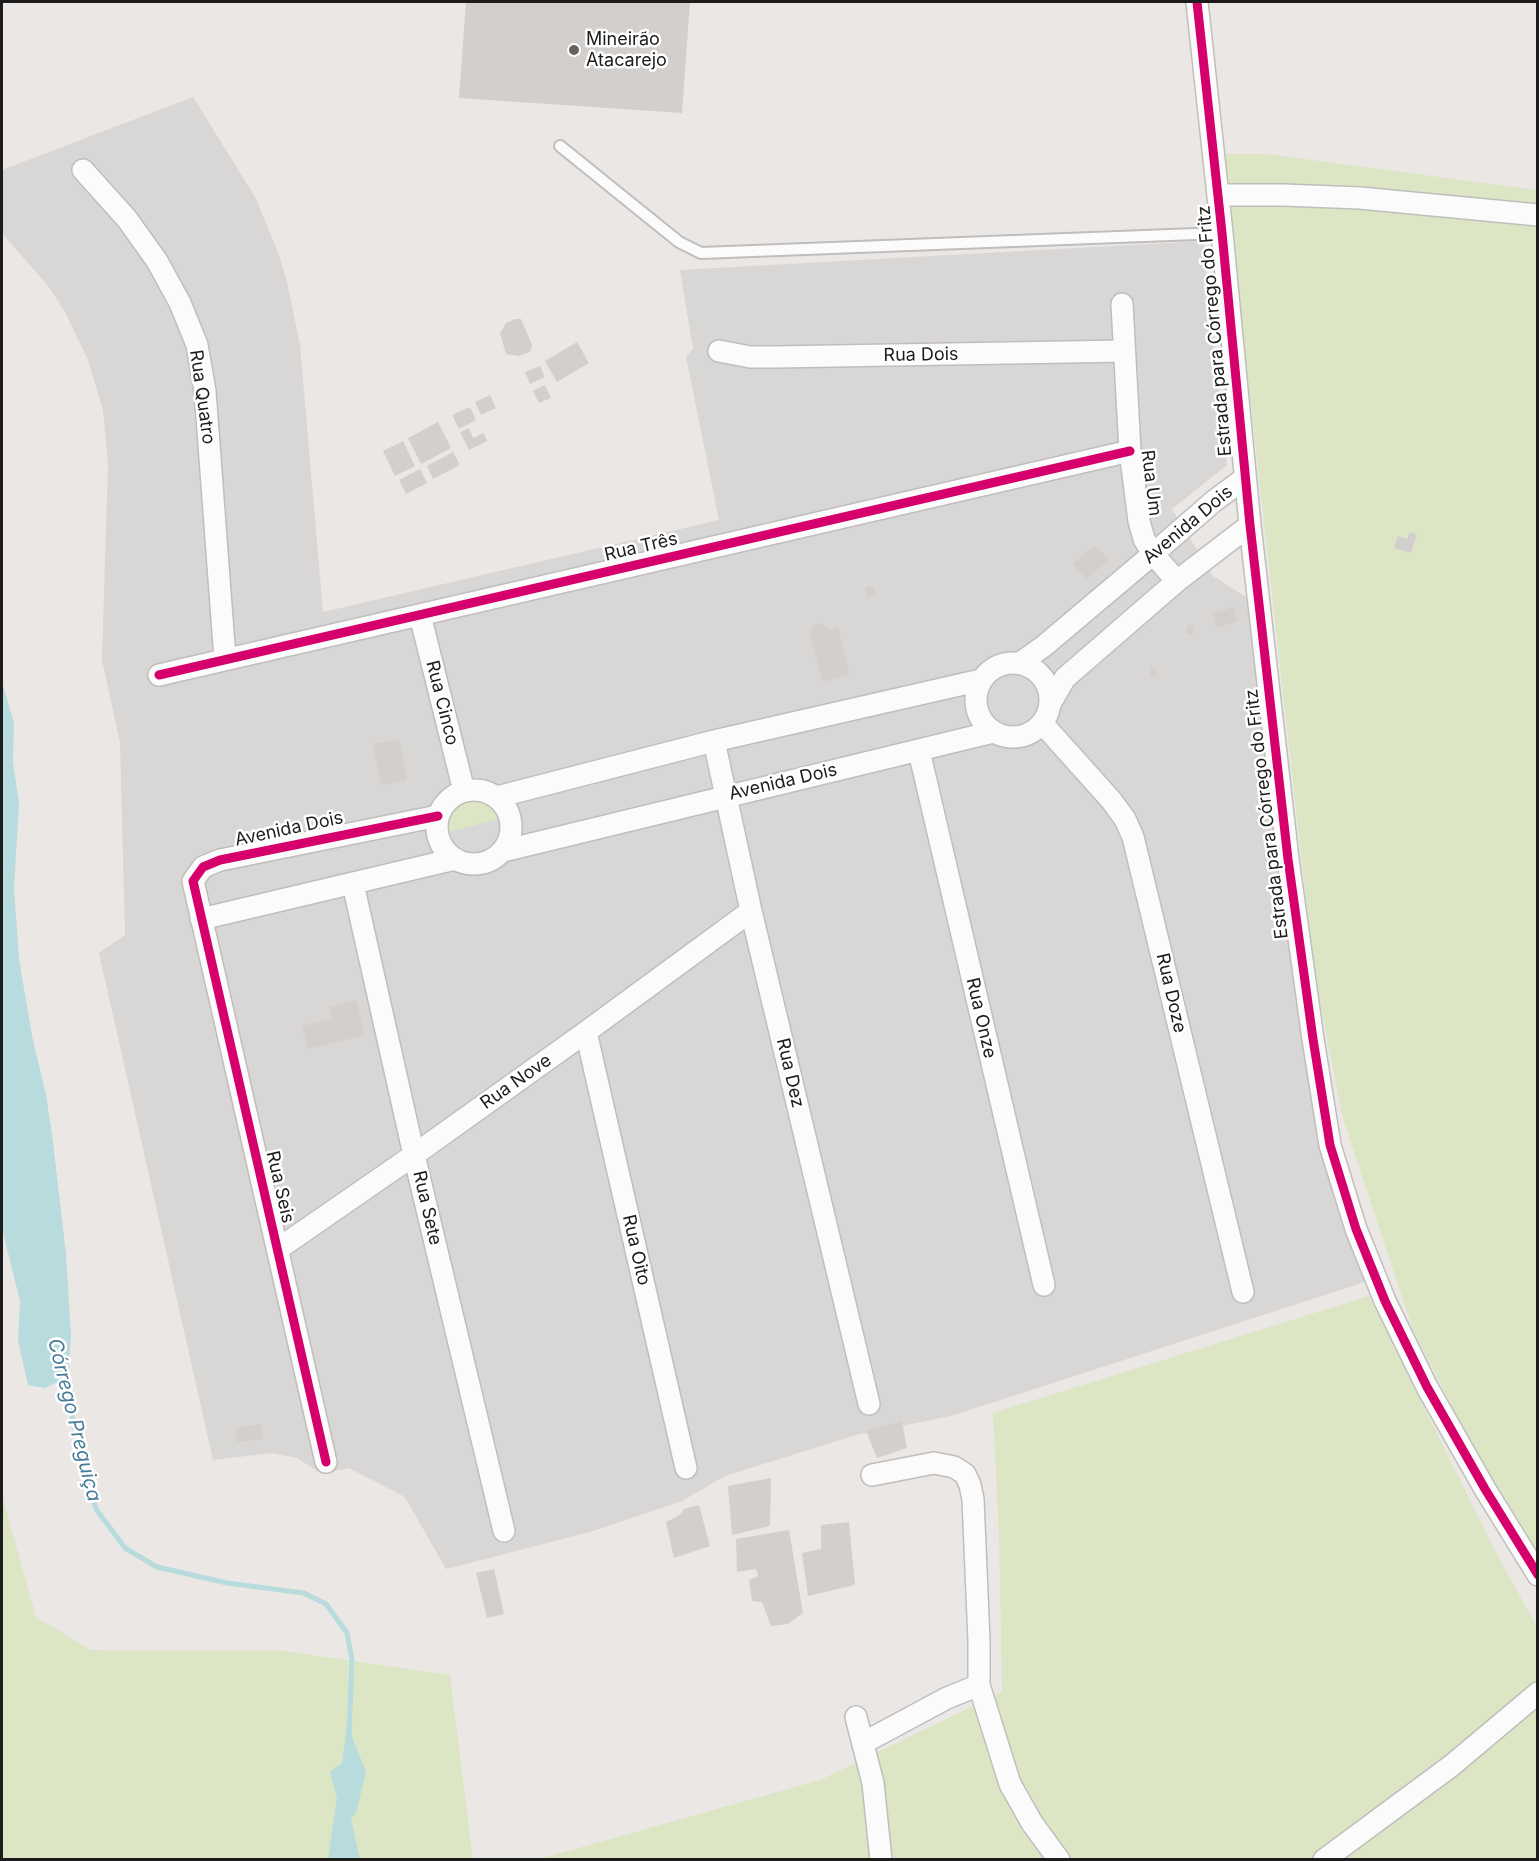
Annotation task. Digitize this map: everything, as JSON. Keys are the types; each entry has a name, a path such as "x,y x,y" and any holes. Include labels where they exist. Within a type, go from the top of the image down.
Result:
{"street":[{"name":"Estrada para Córrego do Fritz","path":"1197,2 1245,478 1288,860 1330,1145 1356,1229 1385,1302 1428,1387 1485,1489 1538,1575"},
{"name":"Rua Quatro","path":"83,170 127,219 157,261 180,303 196,345 205,391 225,659"},
{"path":"1218,195 1360,198 1538,215"},
{"name":"Rua Um","path":"1122,304 1130,451 1139,521 1144,539 1177,581"},
{"name":"Rua Dois","path":"719,351 750,357 1125,351"},
{"name":"Rua Três","path":"159,675 1130,451"},
{"name":"Avenida Dois","path":"464,791 481,790 497,797 714,741 981,680 994,667 1003,663 1020,663 1044,646 1214,501 1245,478"},
{"name":"Avenida Dois","path":"438,816 220,861 203,867 193,881 201,919 455,859 465,863 486,863 503,851 993,732 1003,736 1024,735 1042,723 1065,678 1177,581 1250,525"},
{"name":"Rua Cinco","path":"420,615 464,791"},
{"path":"1020,663 1028,665 1042,676 1050,693 1050,704"},
{"path":"981,680 975,697 975,706 985,725 993,732"},
{"name":"Rua Doze","path":"1042,723 1111,800 1125,819 1133,837 1243,1292"},
{"name":"Rua Dez","path":"714,741 751,911 869,1404"},
{"name":"Rua Onze","path":"919,751 1044,1286"},
{"path":"455,859 440,844 437,834 438,816 448,800 464,791"},
{"path":"497,797 508,810 512,820 509,842 503,851"},
{"name":"Rua Sete","path":"353,884 414,1155 504,1531"},
{"name":"Rua Nove","path":"278,1249 414,1155 751,911"},
{"name":"Rua Seis","path":"201,919 326,1462"},
{"name":"Rua Oito","path":"586,1032 686,1467"},
{"path":"872,1475 934,1463 954,1467 968,1479 974,1499 979,1685 1010,1784 1032,1823 1059,1860"},
{"path":"863,1743 947,1698 979,1685"},
{"path":"1324,1860 1451,1766 1538,1693"},
{"path":"856,1717 873,1783 881,1860"}],"lane":[{"path":"561,146 679,242 701,253 1222,233"}],"shaded area":[{"path":"193,97 255,197 278,252 287,282 300,345 323,612 719,520 686,357 693,349 680,270 1203,241 1227,465 1172,509 1213,576 1246,597 1317,1140 1365,1282 951,1416 856,1435 725,1476 682,1501 590,1532 446,1569 405,1497 349,1468 322,1474 297,1458 272,1453 213,1460 99,953 125,935 120,743 102,660 108,463 103,410 88,360 64,310 48,286 2,233 2,170"}],"green space":[{"path":"1223,154 1267,154 1537,190 1537,1553 1486,1473 1413,1330 1342,1115 1314,971"},
{"path":"485,803 498,812 501,818 446,833 449,816 462,804"},
{"path":"1369,1296 1493,1547 1537,1627 1537,1859 536,1860 820,1780 1002,1692 999,1534 993,1413"},
{"path":"2,1495 36,1617 91,1650 284,1651 450,1675 473,1859 2,1859"}],"water":[{"path":"2,654 3,685 14,723 13,762 19,803 14,888 19,959 52,1134 66,1254 71,1336 68,1377 45,1388 28,1385 18,1341 20,1301 2,1228"},
{"path":"347,1724 366,1772 356,1813 351,1819 360,1859 328,1859 337,1798 330,1772 342,1763"}],"building":[{"name":"Mineirão Atacarejo","path":"466,2 690,2 682,113 459,98"},
{"path":"521,319 532,345 530,352 519,356 506,354 500,333 506,323"},
{"path":"577,342 589,363 557,382 545,361"},
{"path":"540,366 545,377 530,384 525,372"},
{"path":"545,385 551,398 539,403 533,391"},
{"path":"490,395 496,408 481,415 475,402"},
{"path":"470,407 476,420 459,429 452,415"},
{"path":"438,422 451,448 421,464 408,438"},
{"path":"469,428 473,438 484,433 487,441 469,450 460,432"},
{"path":"403,441 415,466 395,476 383,451"},
{"path":"453,452 460,465 433,479 427,466"},
{"path":"420,469 427,483 406,494 399,480"},
{"path":"1410,532 1417,534 1411,553 1394,548 1398,536 1407,539"},
{"path":"1095,545 1109,560 1086,579 1073,564"},
{"path":"873,586 876,596 868,598 865,588"},
{"path":"1233,607 1238,621 1217,628 1212,614"},
{"path":"818,622 829,630 838,628 850,674 823,682 809,633"},
{"path":"1188,625 1195,626 1192,635 1186,634"},
{"path":"1151,668 1157,669 1156,677 1150,676"},
{"path":"399,739 407,780 381,785 373,744"},
{"path":"356,1000 365,1035 308,1049 302,1026 332,1019 329,1007"},
{"path":"902,1421 907,1448 877,1458 866,1431"},
{"path":"261,1424 263,1439 237,1442 236,1428"},
{"path":"771,1478 770,1526 732,1535 728,1486"},
{"path":"699,1505 710,1546 674,1558 666,1522 680,1515 684,1509"},
{"path":"849,1522 855,1585 808,1596 802,1553 821,1549 821,1525"},
{"path":"789,1530 803,1613 788,1624 771,1626 762,1602 752,1601 749,1580 758,1576 756,1569 737,1572 736,1539"},
{"path":"494,1569 504,1614 487,1618 476,1573"}],"waterway":[{"name":"Córrego Preguiça","path":"62,1372 96,1509 125,1548 157,1567 227,1583 304,1593 326,1604 347,1633 352,1660 349,1735"}],"cycle path":[{"path":"1197,2 1250,525 1288,859 1330,1145 1356,1229 1385,1301 1427,1387 1485,1489 1538,1575"},
{"path":"159,675 1130,451"},
{"path":"326,1462 193,881 203,867 220,860 438,816"}],"place":[{"name":"Mineirão Atacarejo","path":"574,50"}]}
